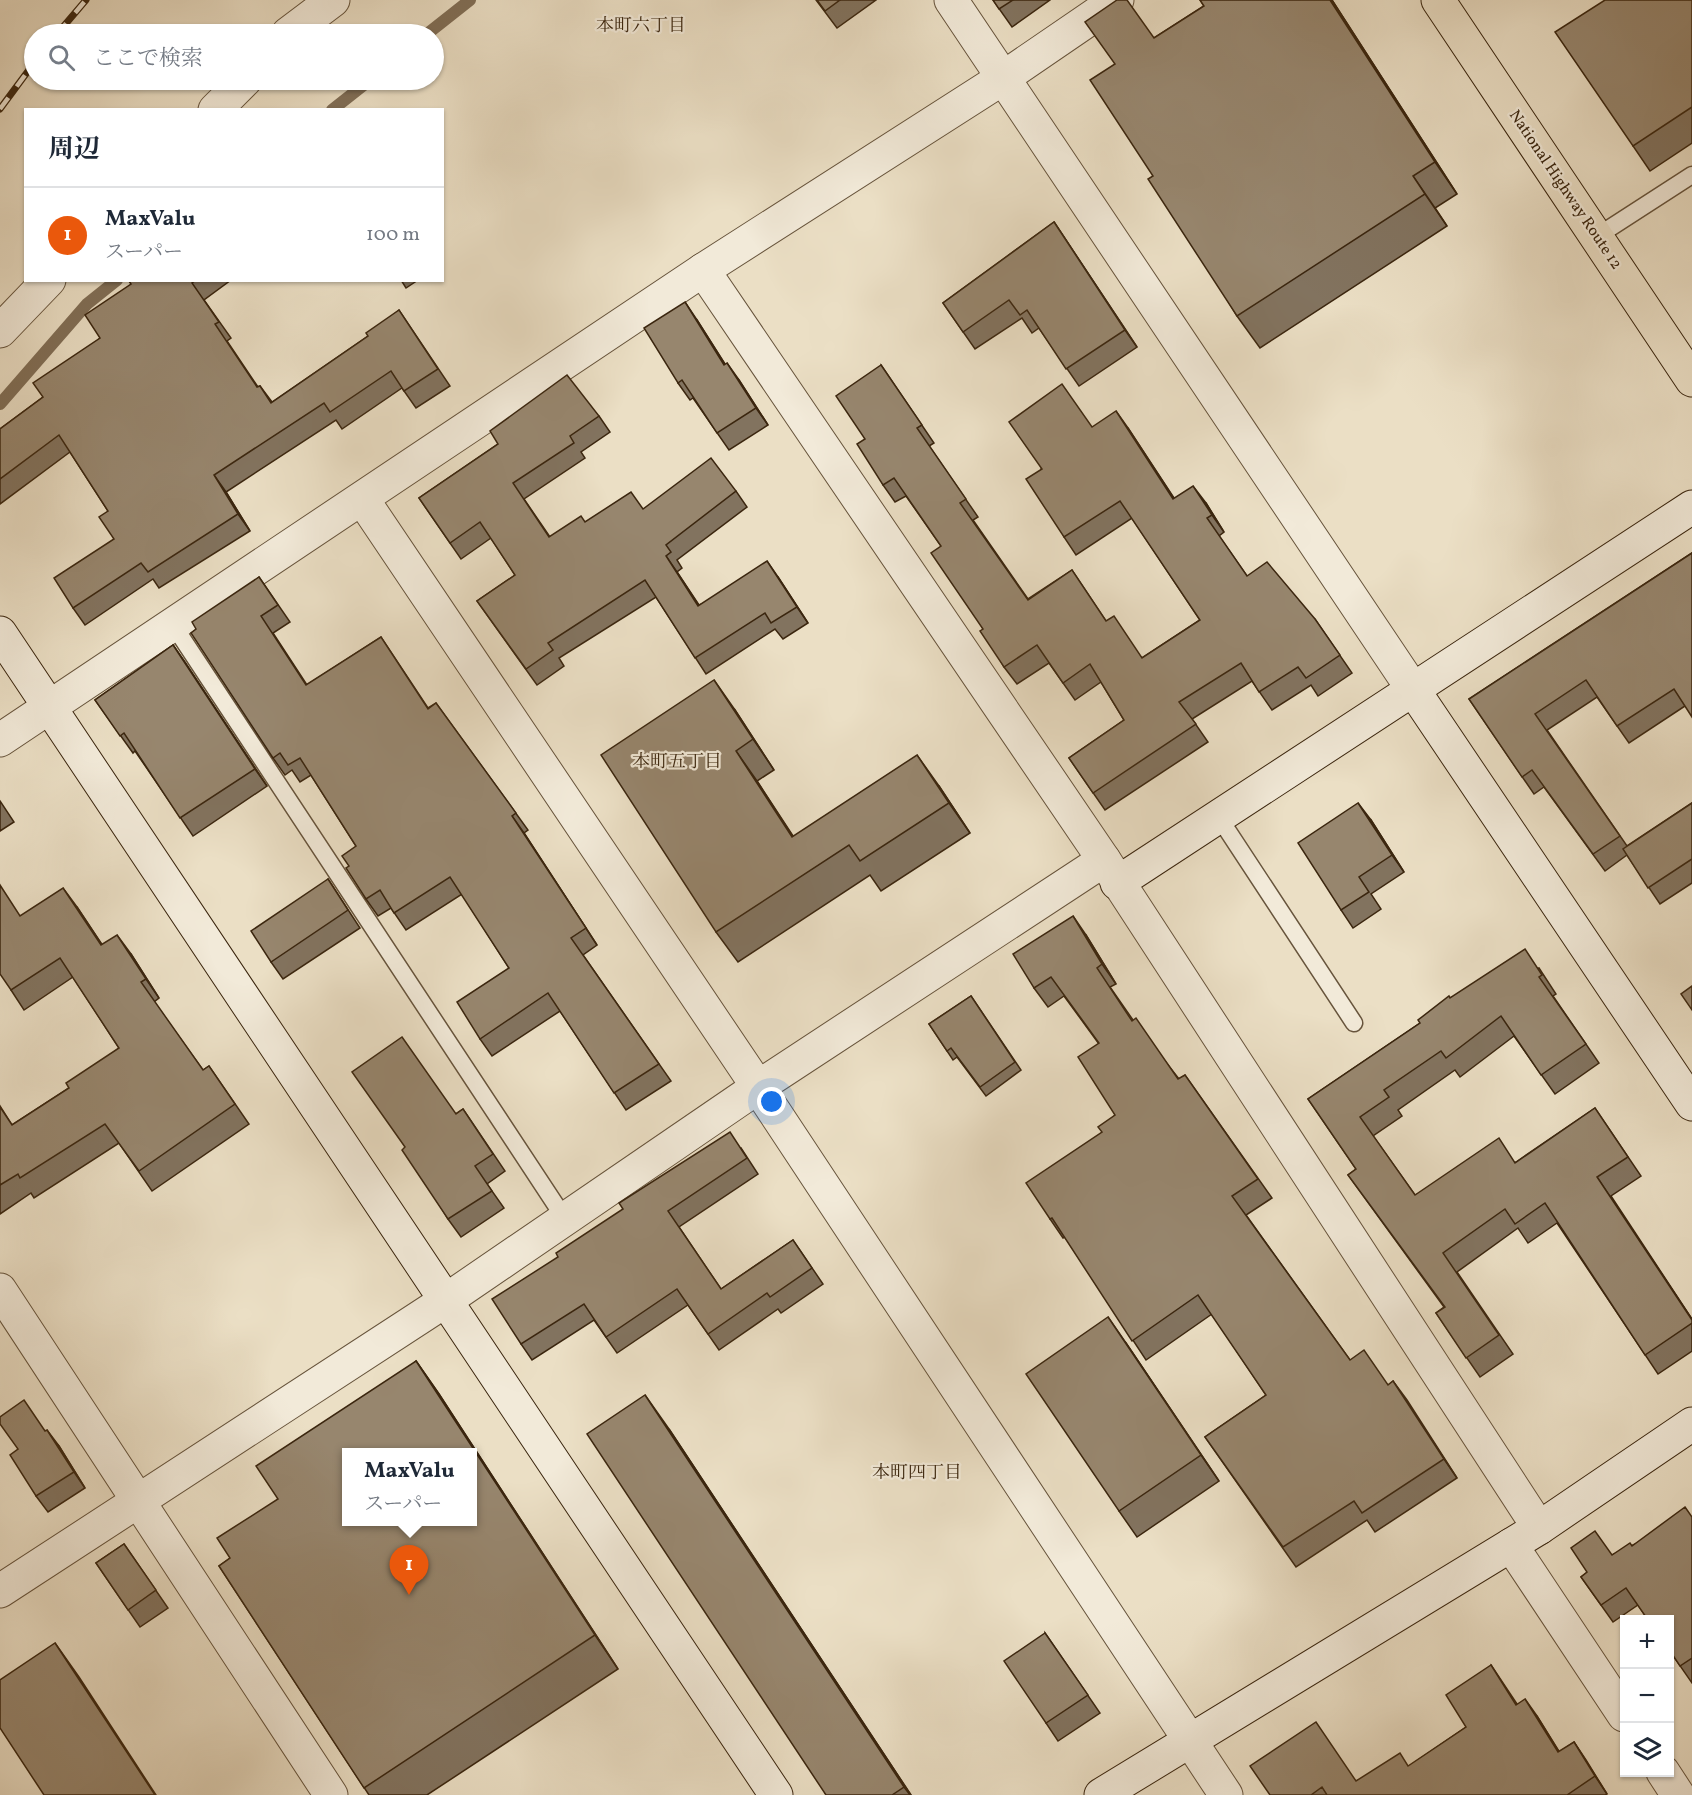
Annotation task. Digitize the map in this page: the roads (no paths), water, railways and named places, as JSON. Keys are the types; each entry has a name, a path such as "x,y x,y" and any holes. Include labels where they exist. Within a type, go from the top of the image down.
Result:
{"highway":[{"name":"National Highway Route 12","path":"1438,0 1692,380"}],"street":[{"path":"301,24 333,0"},
{"path":"951,0 1692,1104"},
{"path":"0,741 363,500 703,270 1003,78 1117,0"},
{"path":"217,108 234,90"},
{"path":"703,270 1110,872 1539,1528"},
{"path":"0,332 48,282"},
{"path":"363,500 758,1086 1226,1795"},
{"path":"0,1591 445,1301 758,1086 1110,872 1218,816 1692,507"},
{"path":"0,633 776,1795"},
{"path":"0,1290 331,1795"},
{"path":"1101,1795 1191,1743 1539,1528 1692,1424"},
{"path":"1511,1545 1620,1709"},
{"path":"1666,1777 1678,1795"}],"lane":[{"path":"1596,237 1692,175"},
{"path":"174,626 565,1219"},
{"path":"1218,816 1354,1023"}],"waterway":[{"path":"440,24 470,0"},
{"path":"335,108 357,90"},
{"path":"0,404 87,304 114,282"}],"railway":[{"path":"66,24 86,0"},
{"path":"0,109 24,77"}],"place":[{"name":"MaxValu","path":"409,1595"}],"district":[{"name":"本町六丁目","path":"641,26"},
{"name":"本町五丁目","path":"677,762"},
{"name":"本町四丁目","path":"917,1473"}]}
